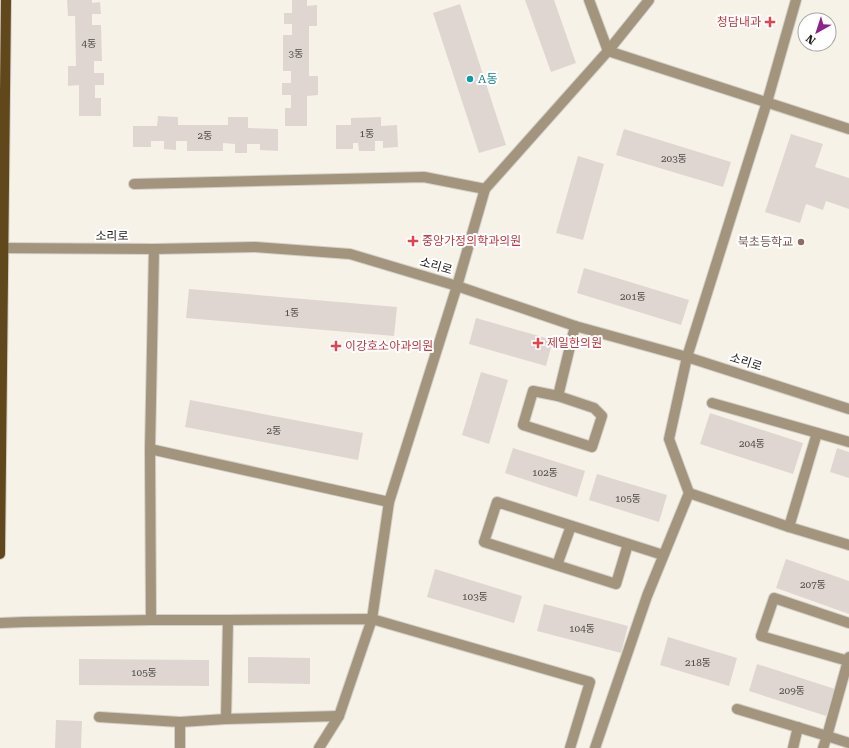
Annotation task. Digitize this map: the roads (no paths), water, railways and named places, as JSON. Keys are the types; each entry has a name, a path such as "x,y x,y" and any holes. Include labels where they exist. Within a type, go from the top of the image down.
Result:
{"main road":[{"path":"0,554 2,248 6,0"}],"street":[{"path":"590,0 608,51"},
{"path":"319,748 338,716 372,619 389,502 457,286 484,189 608,51 649,0"},
{"path":"595,748 646,596 689,493 669,439 688,357 767,102 796,0"},
{"path":"608,51 849,129"},
{"path":"134,184 424,177 484,189"},
{"name":"소리로","path":"2,248 154,249 255,247 350,254 457,286 575,326 688,357 849,409"},
{"path":"152,620 150,449 154,249"},
{"path":"558,396 575,326"},
{"path":"533,391 558,396 594,408 602,416 592,446 523,425 533,391"},
{"path":"712,403 849,442"},
{"path":"789,527 817,433"},
{"path":"150,449 389,502"},
{"path":"689,493 789,527 849,545"},
{"path":"628,544 616,584 484,542 497,502 663,555"},
{"path":"557,565 571,526"},
{"path":"823,748 848,659 761,636 774,598 849,623"},
{"path":"0,624 26,622 152,620 372,619 590,682 570,748"},
{"path":"226,719 228,620"},
{"path":"737,709 849,743"},
{"path":"99,717 180,722 226,719 338,716"},
{"path":"180,722 180,748"},
{"path":"793,748 798,728"}],"place":[{"name":"청담내과","path":"770,22"},
{"name":"A동","path":"470,79"},
{"name":"중앙가정의학과의원","path":"413,241"},
{"name":"북초등학교","path":"801,242"},
{"name":"제일한의원","path":"538,343"},
{"name":"이강호소아과의원","path":"336,346"}]}
